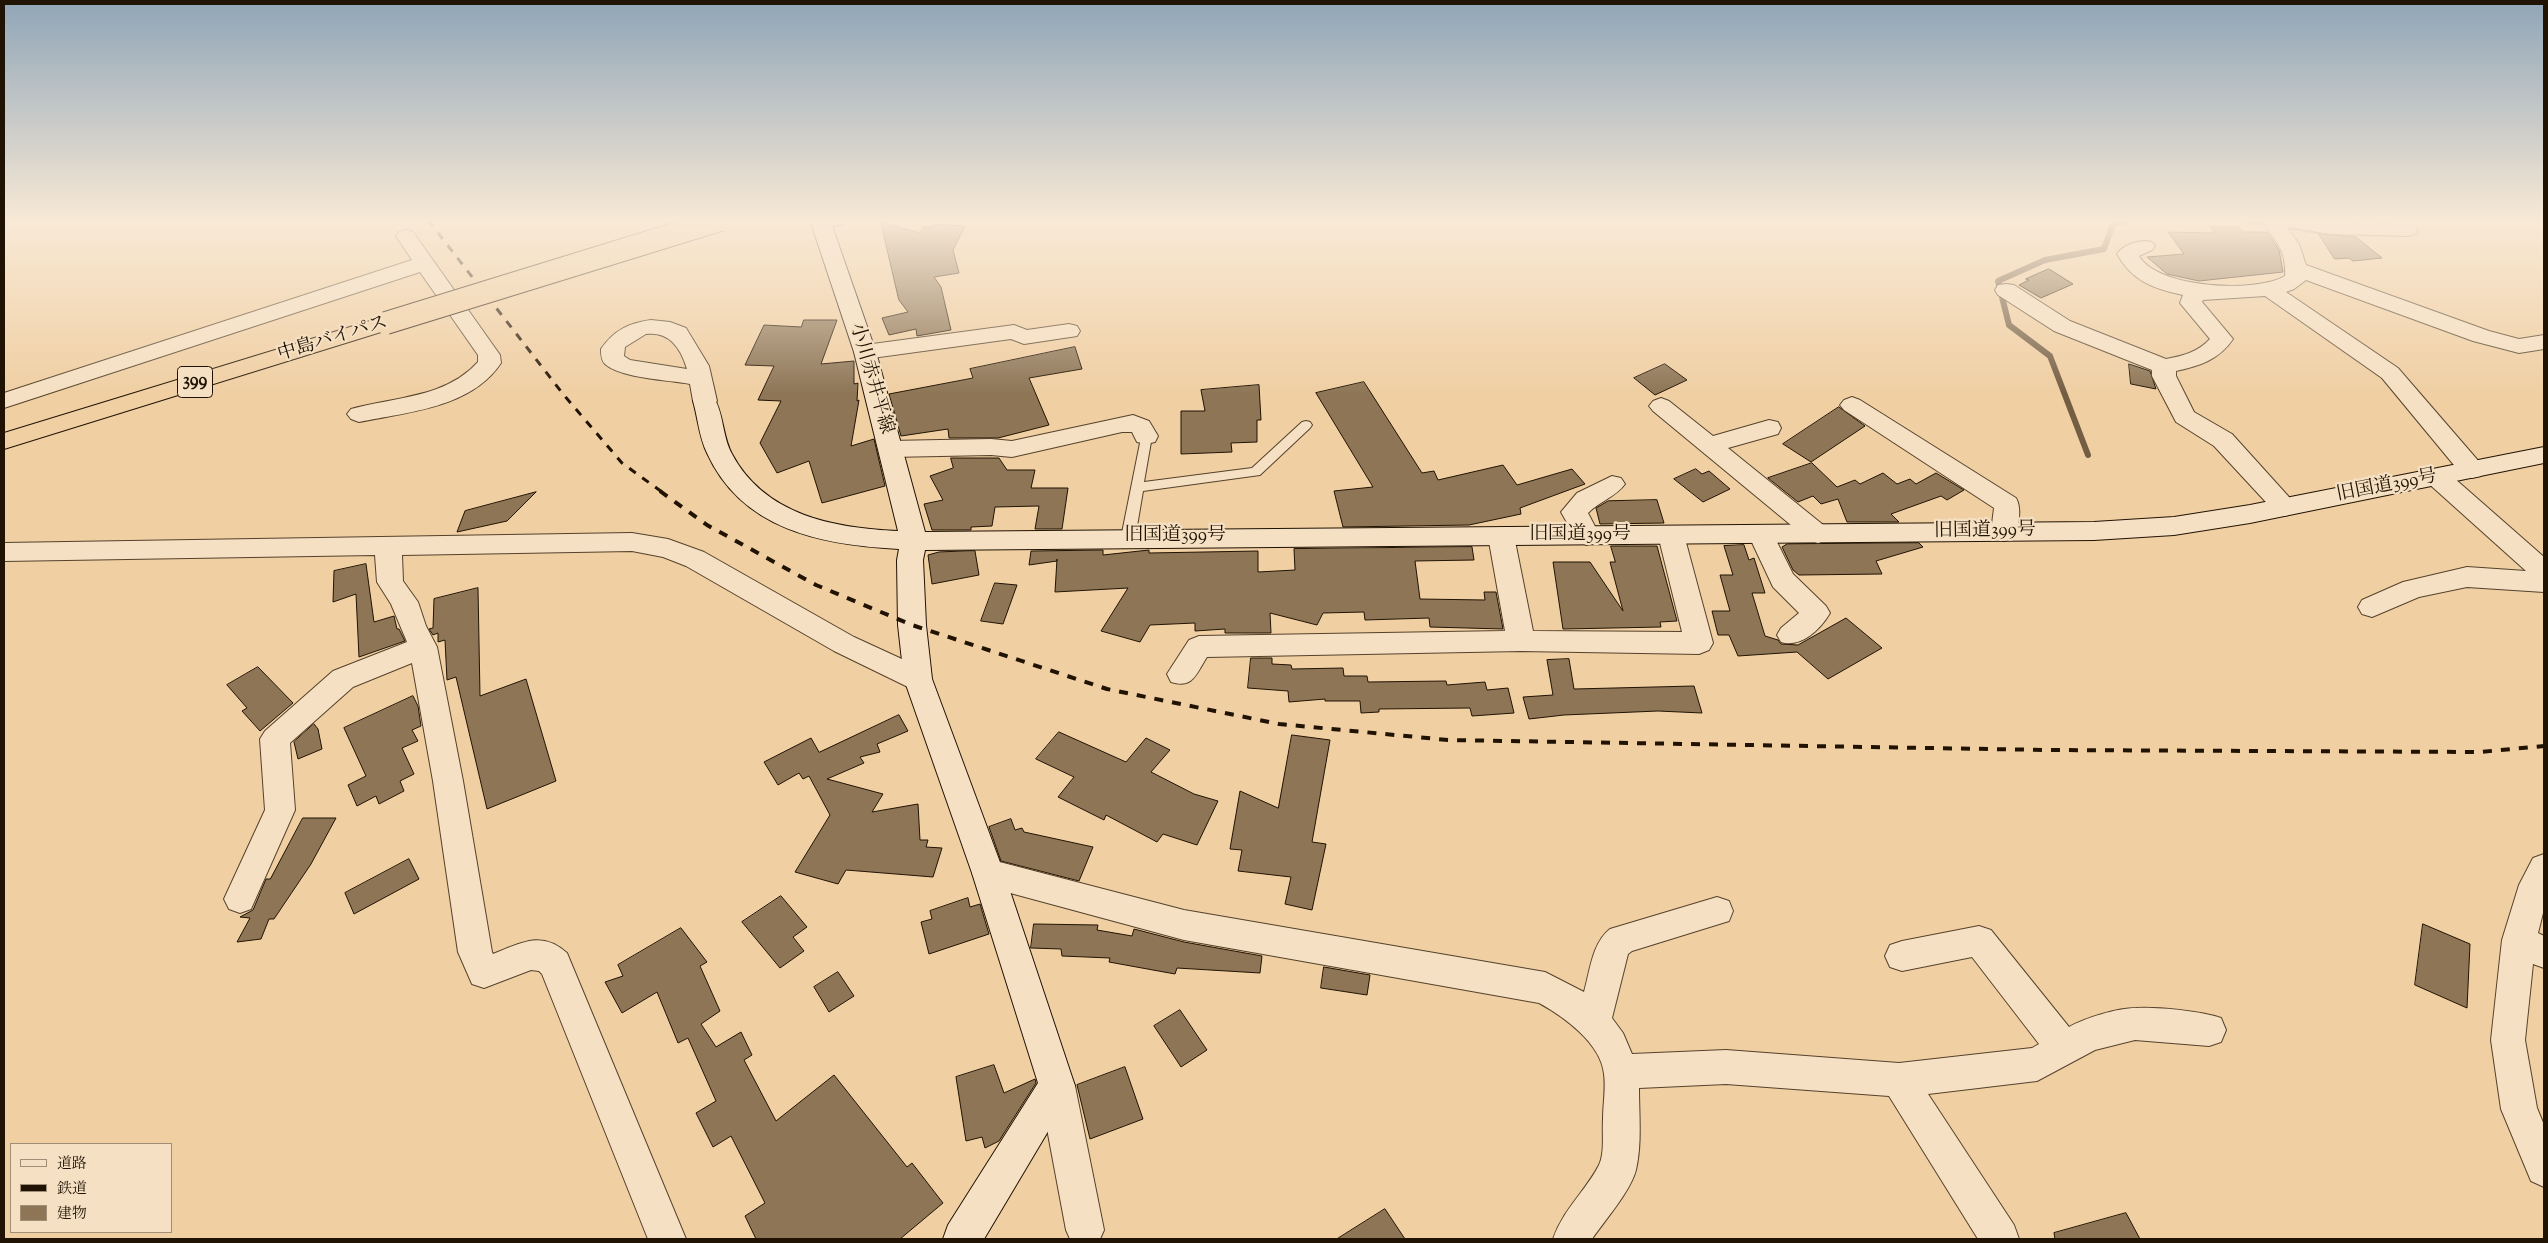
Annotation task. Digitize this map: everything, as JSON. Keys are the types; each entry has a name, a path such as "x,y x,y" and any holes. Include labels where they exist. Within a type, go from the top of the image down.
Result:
{"highway":[{"name":"中島バイパス","path":"4,441 534,278"}],"street":[{"path":"4,401 379,278"},
{"path":"359,414 447,395 484,372 490,363 489,355 435,278"},
{"name":"小川赤井平線","path":"842,278 865,352 914,541"},
{"path":"2155,278 2168,286 2206,291 2268,288 2289,284 2296,278"},
{"path":"2320,278 2481,336 2519,346 2544,342"},
{"path":"2268,288 2296,310 2372,359 2390,373 2472,470"},
{"path":"2006,290 2062,326 2164,366 2194,361 2210,353 2222,339 2191,303 2194,295 2206,291"},
{"path":"865,352 1014,332 1024,337 1069,331"},
{"path":"2164,366 2164,376 2184,417 2223,440 2285,507"},
{"name":"旧国道399号","path":"703,389 719,452 731,475 750,497 776,513 817,530 864,539 914,541 2094,531 2174,526 2285,507 2544,455"},
{"path":"1852,405 2007,504 2004,532"},
{"path":"1661,406 1818,534"},
{"path":"890,449 1012,449 1133,423 1141,427 1146,436"},
{"path":"1708,445 1769,428"},
{"path":"2437,477 2544,572"},
{"path":"1587,536 1574,512 1586,499 1612,484"},
{"path":"1761,534 1782,580 1816,613 1791,635"},
{"path":"1181,674 1199,647 1521,641 1699,643 1671,535"},
{"path":"1501,536 1521,641"},
{"path":"914,541 910,560 918,679 988,874 1057,1086 1085,1230"},
{"path":"4,552 632,542 668,548 695,559 844,644 918,679"},
{"path":"388,546 390,582 404,602 412,626 424,647 448,781 475,952 484,973 530,955 546,956 556,964 667,1239"},
{"path":"2372,607 2413,589 2467,577 2544,582"},
{"path":"240,898 280,810 275,739 343,679 424,647"},
{"path":"2544,868 2535,885 2532,946 2508,1040 2519,1109 2544,1168"},
{"path":"988,874 1184,925 1545,988 1576,1005 1594,1022 1611,1045 1622,1072 1620,1150 1617,1171 1578,1226 1572,1239"},
{"path":"1594,1022 1613,946 1622,938 1717,911"},
{"path":"1902,956 1979,941 2064,1049"},
{"path":"1622,1072 1726,1067 1899,1080 2037,1064 2088,1035 2135,1024 2209,1030"},
{"path":"1899,1080 2000,1239"},
{"path":"962,1239 1057,1086"}],"lane":[{"path":"1137,487 1256,472 1306,424"},
{"path":"1128,538 1146,436"}],"building":[{"path":"894,278 935,278 941,287 951,330 917,336 916,329 889,335 882,318 908,312 899,300"},
{"path":"2063,278 2073,284 2041,298 2019,285 2029,280 2026,279"},
{"path":"2185,278 2227,278 2199,281"},
{"path":"804,320 837,320 821,364 854,361 854,384 858,383 857,401 859,400 851,446 874,439 885,486 822,503 809,461 777,473 760,443 781,401 758,400 774,366 745,365 764,325 801,327"},
{"path":"1075,347 1082,369 1029,378 1049,425 998,438 949,438 948,429 901,436 889,394 973,378 970,369"},
{"path":"1665,364 1687,380 1655,395 1634,378"},
{"path":"2129,364 2150,371 2156,389 2131,384"},
{"path":"1364,382 1422,473 1434,471 1438,480 1503,465 1517,485 1572,469 1585,484 1520,508 1521,514 1469,525 1343,527 1334,491 1373,487 1316,393"},
{"path":"1259,385 1261,420 1257,420 1257,442 1231,443 1232,452 1181,454 1181,411 1205,411 1201,390"},
{"path":"1839,407 1865,426 1811,462 1783,444"},
{"path":"951,458 999,458 1007,470 1035,470 1031,488 1068,488 1062,529 1035,529 1039,506 995,507 992,526 971,527 971,530 932,530 924,504 943,500 930,476 953,468"},
{"path":"1812,463 1837,487 1855,480 1860,484 1883,473 1897,484 1910,479 1916,484 1936,473 1964,490 1947,500 1941,496 1891,514 1899,522 1847,522 1838,499 1821,504 1813,496 1798,502 1768,478"},
{"path":"1696,469 1702,474 1709,471 1730,489 1703,502 1674,479"},
{"path":"536,492 507,521 457,532 465,511"},
{"path":"1657,500 1664,523 1600,524 1596,508 1608,501"},
{"path":"1919,543 1923,547 1876,561 1882,574 1799,575 1793,570 1782,547 1787,544"},
{"path":"1744,545 1749,560 1754,558 1765,593 1752,593 1765,636 1778,640 1781,644 1798,645 1846,618 1882,648 1828,679 1797,652 1738,656 1729,635 1718,635 1712,611 1730,611 1720,575 1733,575 1724,546"},
{"path":"1611,546 1657,546 1677,621 1660,622 1661,627 1563,629 1553,562 1590,562 1623,611 1610,562 1615,562"},
{"path":"1472,547 1474,560 1415,561 1420,599 1485,600 1484,592 1496,592 1503,629 1430,627 1429,618 1365,620 1364,612 1323,613 1317,625 1270,613 1271,633 1225,633 1225,629 1195,631 1195,623 1150,625 1140,642 1101,631 1128,588 1055,592 1057,561 1029,565 1031,551 1103,550 1103,555 1149,550 1149,553 1258,551 1258,572 1295,570 1294,549"},
{"path":"975,551 979,575 932,584 928,555 939,552"},
{"path":"366,564 374,622 394,616 397,629 399,629 405,641 359,657 356,594 333,602 334,571"},
{"path":"995,583 1017,585 1003,624 981,621"},
{"path":"478,588 480,696 526,679 556,781 487,809 456,677 447,680 445,640 438,642 438,633 433,635 429,629 433,628 434,599"},
{"path":"1251,658 1272,658 1272,664 1291,665 1292,669 1343,668 1344,676 1367,676 1368,682 1446,681 1447,685 1485,682 1487,690 1508,688 1514,713 1472,716 1470,708 1379,709 1379,712 1361,713 1360,701 1325,701 1325,699 1289,702 1288,691 1248,688"},
{"path":"1569,659 1574,689 1694,686 1702,713 1658,711 1564,715 1529,719 1523,697 1553,695 1547,660"},
{"path":"258,667 293,703 260,731 242,711 247,708 227,685"},
{"path":"413,696 418,706 421,726 412,730 418,741 402,748 414,774 400,781 404,791 379,804 376,796 357,806 348,785 366,776 344,728"},
{"path":"899,715 908,731 877,744 880,752 860,757 864,763 827,779 883,794 872,812 918,804 920,840 928,840 926,847 942,848 933,877 846,870 838,884 795,872 830,815 809,776 803,779 799,773 778,785 764,762 811,738 819,752"},
{"path":"314,724 318,729 322,749 298,759 294,742"},
{"path":"1059,732 1126,762 1146,738 1170,750 1151,772 1194,794 1218,801 1197,845 1163,834 1157,842 1106,815 1104,820 1058,797 1074,777 1036,759"},
{"path":"1292,735 1330,740 1312,842 1326,844 1312,910 1285,904 1291,877 1238,871 1242,850 1230,849 1240,791 1278,808"},
{"path":"303,818 336,818 311,864 274,919 269,919 261,939 237,942 250,918 240,917 253,910 266,879 270,879"},
{"path":"1011,819 1015,830 1022,828 1024,832 1093,847 1079,881 1001,861 989,827"},
{"path":"409,859 419,879 354,914 345,893"},
{"path":"781,896 807,927 793,937 804,951 780,968 742,922"},
{"path":"968,898 970,907 980,904 989,934 929,954 921,922 932,919 930,911"},
{"path":"1034,924 1098,925 1097,930 1132,936 1134,929 1184,942 1262,956 1260,973 1177,968 1175,974 1109,962 1110,958 1062,956 1061,949 1031,948"},
{"path":"2423,924 2470,944 2467,1008 2415,985"},
{"path":"681,928 707,962 700,966 720,1011 701,1024 716,1047 741,1032 752,1055 744,1060 776,1121 834,1075 907,1167 912,1163 943,1203 900,1239 756,1239 745,1216 765,1203 731,1136 713,1147 696,1113 716,1101 688,1038 678,1043 657,992 622,1013 605,982 623,976 618,965"},
{"path":"1324,967 1370,975 1367,995 1321,988"},
{"path":"838,972 854,996 829,1012 814,987"},
{"path":"1180,1010 1207,1050 1181,1067 1154,1026"},
{"path":"994,1065 1004,1093 1035,1079 1036,1083 999,1141 985,1148 982,1137 966,1141 956,1077"},
{"path":"1125,1067 1143,1119 1090,1139 1077,1085"},
{"path":"1385,1209 1405,1239 1337,1239"},
{"path":"2126,1213 2140,1239 2055,1239 2054,1233"}],"waterway":[{"path":"2005,278 1998,281 2009,325 2050,356 2088,455"}],"railway":[{"path":"473,278 563,394 622,463 662,492"},
{"path":"660,491 707,525 816,585 912,625 1107,689 1279,724 1448,740 2049,750 2480,752 2544,746"}]}
